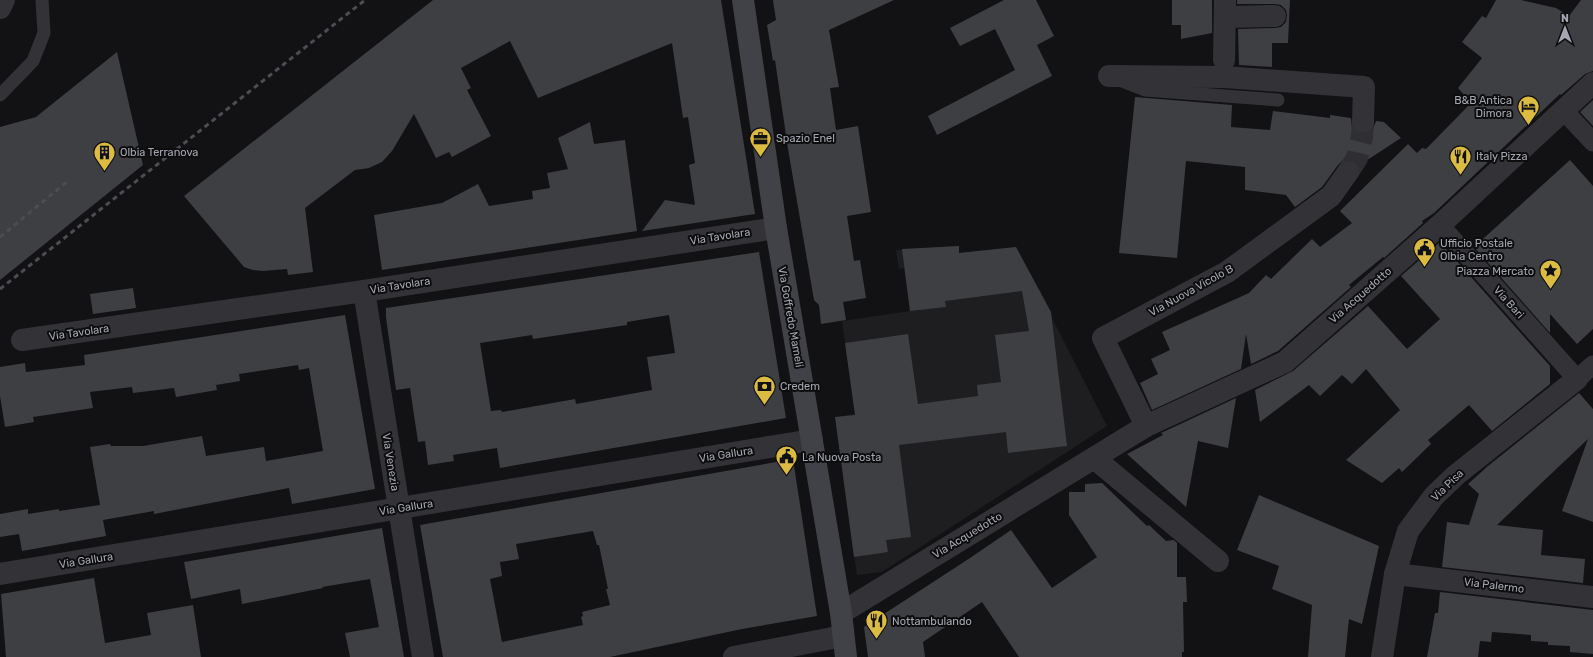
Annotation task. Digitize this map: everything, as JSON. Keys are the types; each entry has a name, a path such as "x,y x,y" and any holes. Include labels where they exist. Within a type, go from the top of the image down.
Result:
{"main road":[{"name":"Via Goffredo Mameli","path":"743,0 776,228 845,647"}],"street":[{"path":"0,8 4,0"},
{"path":"1224,69 1225,8 1275,16"},
{"path":"1109,76 1224,69 1364,87 1363,122"},
{"name":"Via Acquedotto","path":"840,613 1146,426 1285,362 1440,225 1593,83"},
{"path":"1564,111 1593,142"},
{"name":"Via Nuova Vicolo B","path":"1146,426 1103,338 1227,272 1331,196 1348,172"},
{"name":"Via Bari","path":"1440,225 1585,372"},
{"name":"Via Tavolara","path":"22,340 364,291 776,228"},
{"name":"Via Venezia","path":"364,291 423,657"},
{"name":"Via Pisa","path":"1382,657 1394,574 1408,530 1434,496 1456,475 1585,372"},
{"name":"Via Gallura","path":"0,574 812,440"},
{"path":"1094,458 1218,561"},
{"name":"Via Palermo","path":"1394,574 1593,597"},
{"path":"734,657 845,647"}],"lane":[{"path":"0,95 33,61 44,33 42,0"},
{"path":"1109,76 1146,90 1278,100"}],"shaded area":[{"path":"959,246 959,253 1016,247 1107,426 882,572 857,575 835,417 855,414 842,321 910,311 904,268 899,269 896,250"}],"building":[{"path":"433,0 721,0 755,214 642,231 665,200 695,205 689,165 695,163 688,117 683,118 672,43 538,98 510,41 461,68 471,88 467,90 491,136 452,157 449,152 436,158 414,114 392,151 382,162 369,168 355,170 305,208 313,272 288,275 287,269 263,271 244,267 184,196"},
{"path":"773,0 894,0 829,30 839,87 830,88 836,130 858,126 871,212 847,216 854,261 860,260 866,298 843,302 846,320 821,324 819,305 814,300 788,149 775,60 773,61 767,25 776,20"},
{"path":"1004,0 1036,0 1054,36 1037,45 1052,76 937,135 928,116 1015,70 995,29 960,46 950,28"},
{"path":"1172,0 1212,0 1212,33 1181,39 1181,25 1172,25"},
{"path":"1237,0 1290,0 1288,43 1272,43 1272,67 1239,65 1238,29 1281,27 1286,22 1286,10 1281,5 1275,4 1237,4"},
{"path":"1496,0 1521,0 1556,8 1569,16 1581,0 1593,0 1593,71 1585,74 1561,95 1560,94 1434,213 1422,221 1423,223 1384,258 1383,257 1349,285 1351,287 1278,351 1251,364 1246,334 1241,369 1152,410 1140,383 1158,374 1151,359 1170,350 1162,332 1249,293 1266,275 1271,279 1312,239 1320,247 1352,223 1340,211 1408,144 1417,153 1422,148 1426,149 1471,103 1458,88 1482,58 1462,42 1482,16 1486,18"},
{"name":"Olbia Terranova","path":"117,52 143,165 0,280 0,127 36,117"},
{"path":"1135,97 1232,105 1231,127 1270,130 1273,111 1330,118 1330,115 1351,118 1352,128 1356,132 1362,134 1369,133 1373,129 1376,121 1384,122 1401,138 1358,166 1355,162 1350,160 1342,161 1322,187 1295,207 1286,195 1245,190 1245,167 1186,161 1177,258 1119,253"},
{"path":"1593,100 1593,126 1580,112"},
{"path":"590,122 594,144 625,140 637,231 382,270 374,215 442,203 478,184 489,206 533,199 532,191 550,188 547,173 568,169 558,138"},
{"name":"Piazza Mercato","path":"1570,160 1593,186 1593,329 1577,344 1550,314 1550,333 1474,247"},
{"path":"1440,242 1550,366 1550,384 1492,431 1469,405 1428,440 1431,444 1402,472 1399,468 1382,483 1346,460 1400,410 1366,369 1352,384 1342,375 1320,396 1309,385 1260,422 1255,390 1293,371 1368,306 1407,349 1440,319 1401,276"},
{"path":"959,246 959,253 1016,247 1051,312 1067,446 1008,453 1006,432 899,445 911,537 886,540 888,552 854,557 835,417 855,415 845,343 908,334 918,404 978,396 977,385 1001,382 995,335 1029,331 1022,291 945,301 946,307 910,311 902,249"},
{"path":"759,252 786,418 500,468 497,448 453,455 454,461 428,465 425,441 418,442 410,388 396,390 386,308","holes":["669,315 675,353 647,357 652,390 576,404 575,399 502,412 501,410 491,411 480,343 532,335 533,339 627,325 627,322"]},
{"path":"133,288 136,308 93,314 90,294"},
{"path":"345,315 375,489 292,504 289,488 154,514 154,511 103,520 106,536 22,551 19,534 0,537 0,514 28,509 28,514 100,505 90,447 110,444 111,446 143,446 202,436 206,456 264,447 266,461 323,451 309,368 299,370 298,365 239,374 240,381 216,385 217,390 176,397 174,388 133,393 132,387 90,392 93,408 33,417 34,422 5,427 0,396 0,367 25,363 26,372 85,365 84,355"},
{"path":"1579,393 1593,409 1593,522 1562,511 1588,439 1497,525 1543,530 1541,555 1585,559 1583,583 1442,567 1447,522 1469,525 1479,494 1468,484 1488,466"},
{"path":"1236,398 1228,448 1198,441 1186,507 1127,454 1163,435 1161,433"},
{"path":"793,459 817,616 742,629 610,657 443,657 420,525","holes":["593,531 597,545 599,545 610,605 582,612 583,616 581,617 583,625 502,642 490,579 502,576 500,562 519,559 516,544"]},
{"path":"1102,483 1147,526 1149,525 1166,541 1174,540 1177,543 1177,577 1186,577 1187,602 1183,602 1184,652 1182,652 1182,657 1019,657 982,602 923,642 925,657 868,657 864,627 1011,530 1052,588 1097,557 1069,515 1069,492 1085,492 1085,484"},
{"path":"1259,495 1379,546 1362,624 1349,619 1345,657 1308,657 1312,605 1272,589 1279,566 1237,550"},
{"path":"382,528 404,657 350,657 345,633 379,627 370,579 322,587 323,588 242,604 240,589 191,599 184,562"},
{"path":"94,578 105,643 151,635 147,613 193,605 201,657 6,657 1,594"},
{"path":"1440,592 1593,610 1593,654 1570,652 1570,646 1548,645 1548,642 1531,641 1531,635 1492,632 1491,642 1480,641 1478,657 1427,657 1435,613 1438,613"}],"tunnel":[{"path":"1348,172 1357,158 1362,137 1363,122"}],"railway":[{"path":"0,289 365,0"},
{"path":"0,237 68,181"}],"place":[{"name":"B&B Antica Dimora","path":"1528,126"},
{"name":"Spazio Enel","path":"761,158"},
{"name":"Olbia Terranova","path":"104,172"},
{"name":"Italy Pizza","path":"1460,176"},
{"name":"Ufficio Postale Olbia Centro","path":"1425,268"},
{"name":"Piazza Mercato","path":"1550,290"},
{"name":"Credem","path":"765,406"},
{"name":"La Nuova Posta","path":"787,476"},
{"name":"Nottambulando","path":"876,640"}]}
